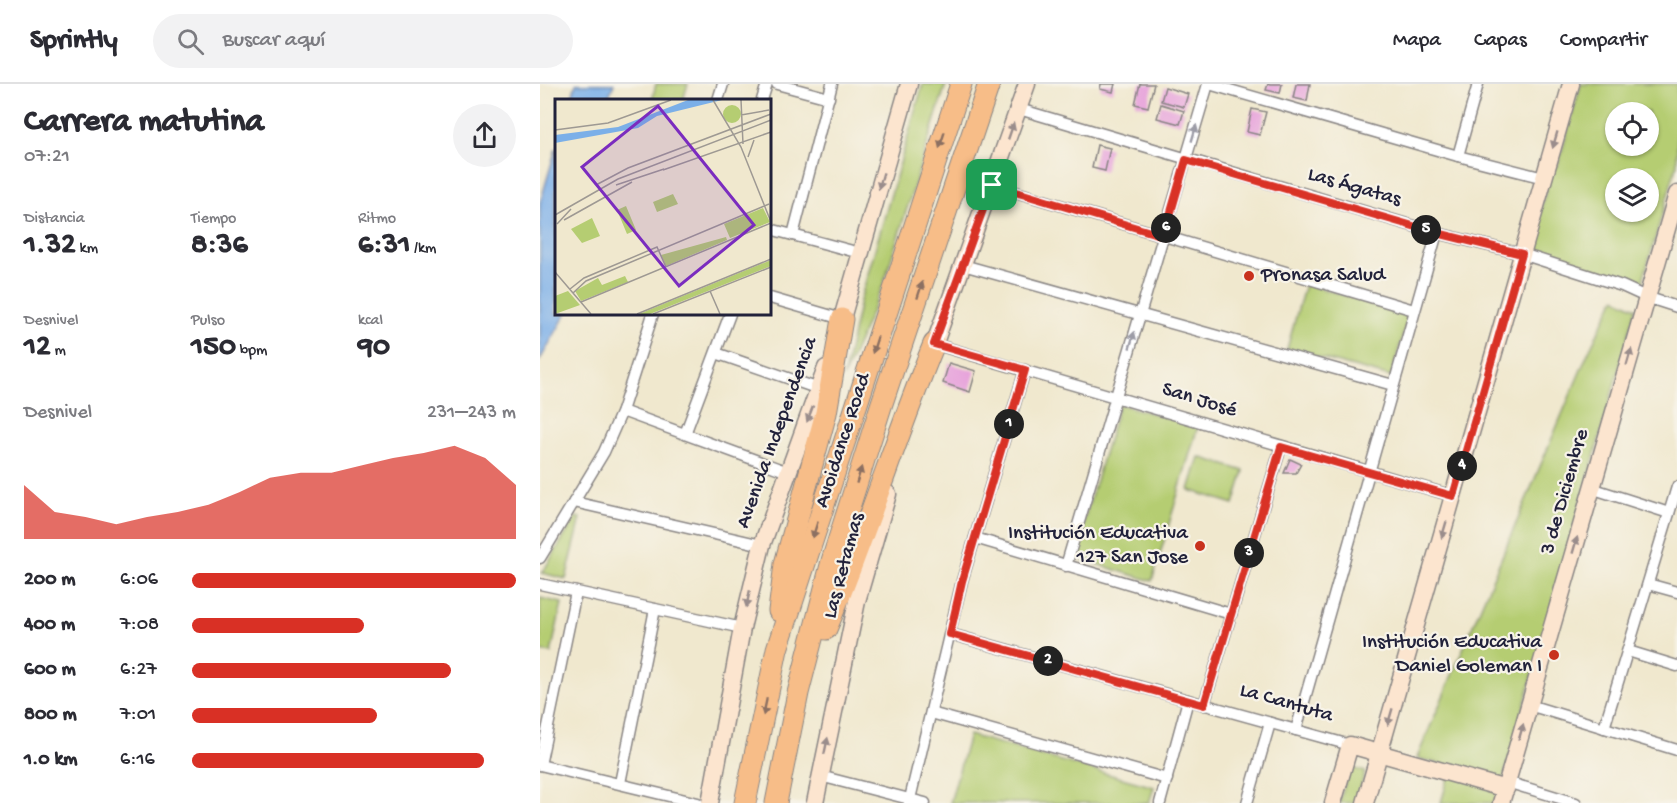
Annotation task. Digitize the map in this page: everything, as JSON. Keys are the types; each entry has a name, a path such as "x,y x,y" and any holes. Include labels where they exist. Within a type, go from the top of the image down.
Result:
{"highway":[{"name":"Avoidance Road","path":"745,803 777,649 961,84"},
{"name":"Avoidance Road","path":"776,803 798,693 843,528 881,406 989,84"},
{"path":"777,649 785,564 826,413 842,319"},
{"path":"798,693 851,569 908,408 934,344"}],"street":[{"path":"718,99 723,84"},
{"path":"762,99 767,84"},
{"path":"777,84 829,98"},
{"path":"793,235 832,84"},
{"name":"Avenida Independencia","path":"710,803 742,628 762,545 842,319 909,84"},
{"name":"Las Retamas","path":"815,803 857,601 934,344 1027,84"},
{"path":"1066,566 1209,84 1458,156 1544,178"},
{"path":"1458,156 1478,84"},
{"path":"1365,803 1571,84"},
{"name":"Las Ágatas","path":"1019,109 1437,233 1522,254 1622,286 1677,307"},
{"path":"992,185 1414,310"},
{"name":"3 de Diciembre","path":"1505,791 1646,297 1674,215 1677,194"},
{"path":"771,229 860,253"},
{"path":"1296,730 1437,233"},
{"path":"963,265 1393,385"},
{"path":"771,298 842,319"},
{"path":"540,558 604,452 622,411 653,315"},
{"path":"685,434 730,315"},
{"name":"San José","path":"934,344 1453,496"},
{"path":"716,353 819,389"},
{"path":"909,801 962,581 1025,370"},
{"path":"622,411 788,472"},
{"path":"1204,705 1281,447"},
{"path":"1604,728 1677,487"},
{"path":"1591,488 1669,513"},
{"path":"574,502 762,545"},
{"path":"975,538 1231,614"},
{"path":"540,584 742,628"},
{"path":"1648,584 1677,592"},
{"path":"576,592 540,765 698,803"},
{"path":"620,783 655,609"},
{"name":"La Cantuta","path":"950,634 1350,745 1505,791 1576,803"},
{"path":"1628,651 1677,666"},
{"path":"1160,803 1188,700"},
{"path":"1529,705 1677,750"},
{"path":"931,713 1167,779"},
{"path":"1247,803 1270,723"},
{"path":"1334,803 1350,745"},
{"path":"820,776 909,801 925,803"}],"green space":[{"path":"656,84 688,84 683,99 652,99"},
{"path":"923,84 946,84 883,285 843,378 860,301"},
{"path":"1581,84 1677,84 1677,164 1642,283 1529,250 1552,170 1558,165"},
{"path":"1305,284 1409,313 1391,377 1287,349"},
{"path":"1615,298 1636,308 1503,780 1417,758 1588,353"},
{"path":"1119,404 1198,426 1152,581 1073,557"},
{"path":"1199,457 1244,471 1234,504 1189,490"},
{"path":"576,517 581,518 566,579 542,573"},
{"path":"540,598 562,603 551,653 540,651"},
{"path":"969,735 1154,787 1149,803 950,803"},
{"path":"1350,767 1365,772 1356,803 1339,803"},
{"path":"1449,775 1500,789 1496,803 1441,803"}],"water":[{"path":"576,84 614,84 607,99 571,99"},
{"path":"555,151 555,315 565,315 540,360 540,203"}],"building":[{"path":"1101,84 1115,84 1113,92 1100,89"},
{"path":"1140,84 1154,84 1148,107 1135,104"},
{"path":"1268,84 1282,84 1280,93 1266,90"},
{"path":"1296,84 1310,84 1307,101 1293,98"},
{"path":"1165,87 1188,94 1184,107 1161,101"},
{"path":"1161,104 1184,111 1180,124 1157,118"},
{"path":"1252,109 1266,112 1260,135 1247,132"},
{"path":"1097,145 1110,148 1105,171 1092,168"},
{"path":"949,363 976,371 970,392 943,383"},
{"path":"1290,459 1301,464 1296,473 1284,473"}],"place":[{"name":"Pronasa Salud","path":"1249,276"},
{"name":"Institución Educativa 127 San Jose","path":"1200,546"},
{"name":"Institución Educativa Daniel Goleman I","path":"1554,655"}],"route":[{"path":"1186,160 1437,233 1522,254 1453,496 1281,447 1204,705 950,634 962,581 1025,370 934,344 992,185 1164,236 1186,160"}]}
